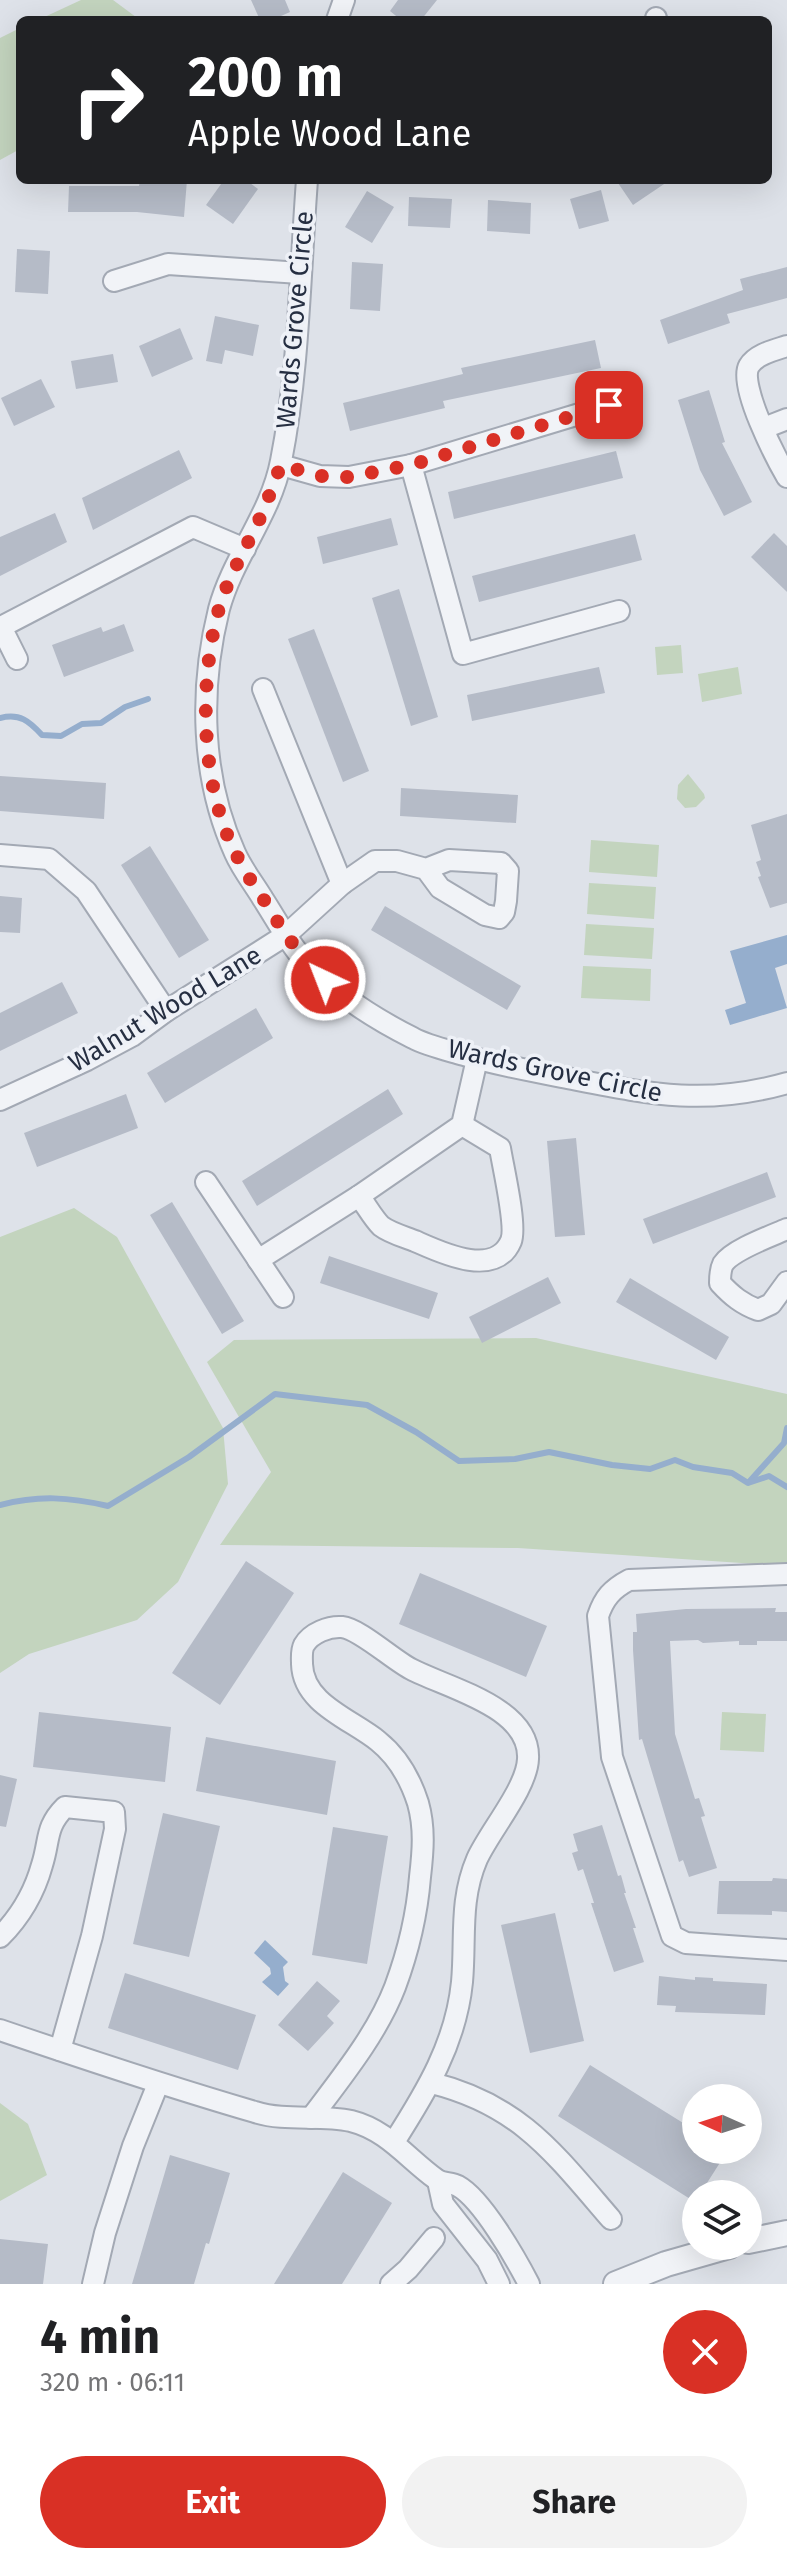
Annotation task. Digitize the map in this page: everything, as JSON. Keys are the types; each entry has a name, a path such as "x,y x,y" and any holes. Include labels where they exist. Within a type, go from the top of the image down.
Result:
{"street":[{"name":"Wards Grove Circle","path":"307,184 290,404 281,465 220,605 206,696 209,755 215,792 236,855 286,935 314,969 361,1009 416,1040 477,1059 660,1095 701,1097 751,1093 787,1083"},
{"path":"114,281 168,264 300,273"},
{"path":"787,346 755,359 748,367 747,375 764,428 787,477"},
{"path":"281,465 320,476 349,477 411,465 609,405"},
{"path":"764,428 787,419"},
{"path":"411,465 463,654 619,611"},
{"path":"17,659 1,627 193,527 245,549"},
{"path":"263,689 342,884"},
{"path":"0,855 49,859 86,891 166,1011"},
{"name":"Walnut Wood Lane","path":"0,1100 132,1036 286,935 342,884 375,861 397,861 426,869"},
{"path":"258,1260 462,1125 477,1059"},
{"path":"359,1196 383,1227 455,1258 472,1261 503,1253 512,1240 513,1225 500,1148 462,1125"},
{"path":"206,1182 283,1297"},
{"path":"787,1229 733,1254 720,1272 720,1283 743,1305 758,1310 771,1304 787,1282"},
{"path":"787,1574 629,1580 614,1588 604,1600 598,1616 612,1757 672,1936 686,1943 787,1950"},
{"path":"311,2118 377,2023 394,1988 418,1900 424,1840 417,1801 399,1762 377,1740 327,1708 306,1684 302,1672 304,1646 312,1636 341,1627 352,1630 410,1669 483,1701 508,1718 521,1733 528,1748 529,1763 523,1778 477,1858 466,1892 462,1927 462,1981 457,2014 432,2083 394,2142"},
{"path":"0,1937 17,1920 33,1892 52,1820 65,1807 114,1812 115,1829 92,1936 60,2050"},
{"path":"0,2030 158,2084 267,2116 349,2121 366,2126 394,2142 438,2181 459,2186 511,2249 529,2284"},
{"path":"432,2083 463,2091 503,2111 546,2144 611,2219"},
{"path":"93,2284 114,2204 158,2084"},
{"path":"438,2181 443,2204 487,2260 499,2284"},
{"path":"762,2238 787,2233"},
{"path":"391,2284 434,2238"},
{"path":"616,2284 682,2259"}],"green space":[{"path":"81,0 113,0 135,16 47,16"},
{"path":"16,30 16,151 0,160 0,38"},
{"path":"681,645 683,673 657,675 655,647"},
{"path":"738,667 742,694 702,702 698,674"},
{"path":"688,774 705,798 696,807 685,808 677,799 678,785"},
{"path":"591,840 659,845 657,877 589,872"},
{"path":"589,883 656,887 654,919 587,914"},
{"path":"586,924 654,928 652,959 584,955"},
{"path":"583,966 651,969 650,1001 581,998"},
{"path":"74,1208 117,1237 223,1428 228,1484 178,1582 137,1620 29,1654 0,1673 0,1237"},
{"path":"536,1338 787,1394 787,1566 518,1548 220,1545 271,1472 207,1362 234,1340"},
{"path":"722,1712 766,1714 764,1752 720,1750"},
{"path":"0,2103 28,2124 47,2175 0,2201"}],"water":[{"path":"787,935 787,964 775,968 787,1008 730,1025 725,1010 746,1003 730,951"},
{"path":"265,1940 288,1962 283,1967 285,1981 289,1984 278,1996 262,1982 271,1974 270,1968 254,1953"}],"building":[{"path":"251,0 285,0 290,12 281,16 258,16"},
{"path":"398,0 437,0 424,16 396,16 390,11"},
{"path":"187,184 184,217 137,212 68,212 69,186"},
{"path":"221,184 251,184 258,189 233,224 206,205"},
{"path":"619,184 664,184 633,205"},
{"path":"601,190 609,221 579,229 570,199"},
{"path":"367,191 394,207 372,243 345,227"},
{"path":"409,197 452,199 450,228 408,226"},
{"path":"488,200 531,203 530,234 487,231"},
{"path":"17,249 50,251 48,294 15,292"},
{"path":"352,262 383,264 380,311 350,309"},
{"path":"787,267 787,298 727,314 730,323 668,344 660,320 743,290 740,279"},
{"path":"215,316 259,325 253,356 225,350 222,364 206,361"},
{"path":"180,328 193,359 152,377 139,346"},
{"path":"595,340 601,368 443,401 445,408 350,431 343,403 463,374 461,368"},
{"path":"113,354 118,382 76,389 71,361"},
{"path":"41,379 55,407 14,426 1,398"},
{"path":"709,390 725,442 722,443 752,502 724,516 700,470 678,400"},
{"path":"179,450 192,478 93,530 82,498"},
{"path":"616,451 623,478 454,519 448,492"},
{"path":"55,513 67,542 0,576 0,537"},
{"path":"391,518 398,545 323,564 317,537"},
{"path":"774,533 787,546 787,592 751,557"},
{"path":"635,534 642,560 479,602 472,576"},
{"path":"399,589 438,717 411,726 372,598"},
{"path":"124,624 134,651 64,677 52,645 101,627 103,632"},
{"path":"314,629 369,771 343,782 288,639"},
{"path":"599,667 605,693 472,721 467,695"},
{"path":"0,776 106,783 104,819 0,811"},
{"path":"401,788 518,795 516,823 400,816"},
{"path":"787,814 787,903 770,908 758,877 761,876 756,862 761,860 751,825"},
{"path":"150,846 209,940 179,958 121,865"},
{"path":"0,896 22,898 20,933 0,932"},
{"path":"385,906 521,986 507,1010 371,930"},
{"path":"62,982 78,1013 0,1051 0,1013"},
{"path":"256,1008 273,1038 165,1103 147,1073"},
{"path":"388,1089 403,1114 257,1206 242,1181"},
{"path":"126,1094 138,1128 37,1167 24,1133"},
{"path":"576,1138 585,1235 555,1237 547,1141"},
{"path":"767,1172 776,1197 653,1244 643,1219"},
{"path":"172,1202 244,1321 222,1334 150,1215"},
{"path":"329,1256 438,1293 429,1319 320,1283"},
{"path":"548,1277 561,1303 482,1343 469,1317"},
{"path":"630,1278 729,1337 716,1360 616,1302"},
{"path":"246,1561 294,1593 220,1705 172,1673"},
{"path":"420,1573 547,1626 526,1677 399,1624"},
{"path":"776,1608 775,1612 787,1612 787,1641 757,1641 757,1645 739,1645 739,1641 670,1641 675,1734 695,1799 699,1798 705,1816 701,1817 717,1868 689,1877 683,1860 679,1862 642,1739 639,1740 633,1650 633,1632 637,1632 636,1614 686,1609"},
{"path":"39,1712 171,1727 165,1782 33,1767"},
{"path":"206,1737 336,1761 327,1815 196,1791"},
{"path":"0,1775 17,1779 6,1827 0,1826"},
{"path":"163,1813 220,1826 189,1957 133,1944"},
{"path":"602,1825 618,1876 621,1875 644,1962 614,1972 583,1869 578,1871 572,1853 578,1851 573,1834"},
{"path":"333,1827 388,1836 367,1964 312,1955"},
{"path":"773,1878 787,1879 787,1912 772,1911 772,1915 717,1914 719,1881 772,1881"},
{"path":"555,1913 584,2041 530,2053 501,1925"},
{"path":"125,1973 256,2015 238,2070 108,2028"},
{"path":"659,1976 767,1984 765,2015 675,2012 676,2006 657,2005"},
{"path":"317,1981 340,2001 327,2016 334,2023 308,2051 278,2025"},
{"path":"590,2065 682,2122 682,2164 719,2164 709,2180 682,2180 682,2194 558,2116"},
{"path":"170,2155 230,2173 194,2284 132,2284"},
{"path":"343,2172 392,2203 342,2284 274,2284"},
{"path":"0,2239 48,2244 43,2284 0,2284"}],"waterway":[{"path":"0,718 19,717 42,735 61,736 82,724 101,723 125,707 148,699"},
{"path":"0,1505 54,1498 108,1506 189,1457 275,1394 367,1405 416,1432 459,1461 515,1459 549,1452 650,1469 675,1460 693,1467 732,1473 748,1483 769,1476 787,1487"},
{"path":"749,1482 784,1443 787,1428"}],"route":[{"path":"325,980 303,959 236,855 215,792 209,755 206,696 220,605 281,465 320,476 349,477 411,465 609,405"}]}
